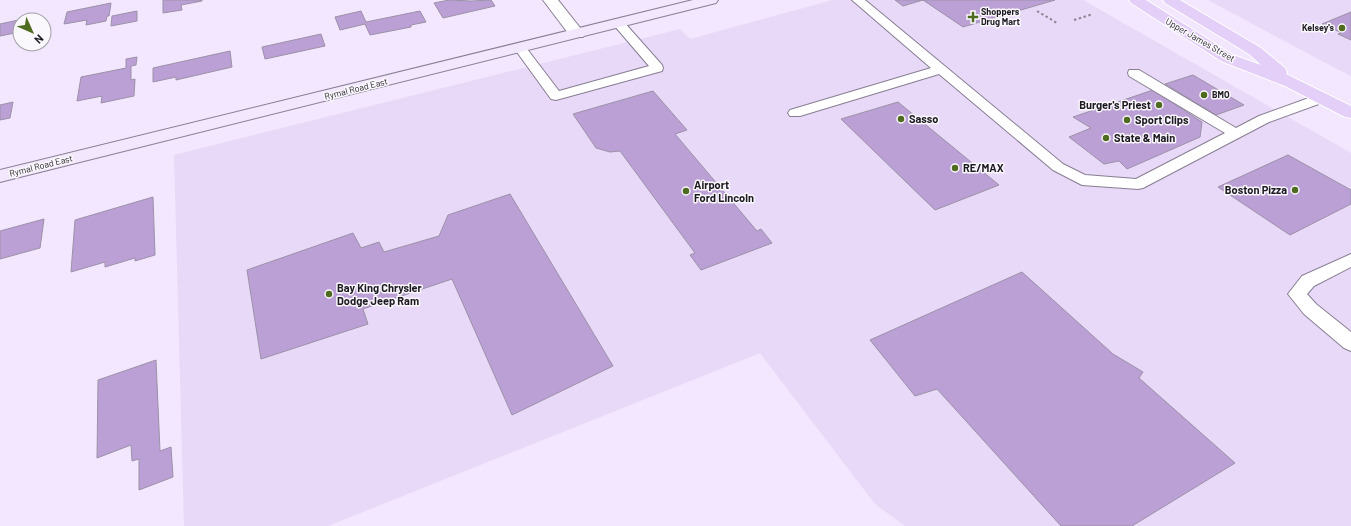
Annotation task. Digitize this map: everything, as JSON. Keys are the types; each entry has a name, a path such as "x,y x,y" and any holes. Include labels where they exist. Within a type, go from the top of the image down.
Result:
{"main road":[{"name":"Rymal Road East","path":"0,176 711,0"},
{"name":"Upper James Street","path":"1136,0 1228,58 1291,82 1351,114"},
{"name":"Upper James Street","path":"1170,0 1255,51 1291,82"}],"street":[{"path":"550,0 577,34"}],"lane":[{"path":"858,0 1058,166 1082,180 1115,184 1138,184 1264,119 1322,98"},
{"path":"520,48 556,96 657,68 619,24"},
{"path":"795,113 941,69"},
{"path":"1134,73 1235,133"},
{"path":"1351,260 1308,281 1298,294 1310,309 1351,343"}],"path":[{"path":"1037,11 1057,23"},
{"path":"1074,20 1093,14"}],"shaded area":[{"path":"833,0 1083,0 1351,153 1351,526 905,526 875,504 760,353 328,526 184,526 174,155 680,29 690,39"},
{"path":"1208,0 1351,0 1351,76 1318,59"}],"building":[{"path":"163,0 202,1 181,5 182,10 163,13"},
{"path":"449,0 491,0 495,6 443,18 434,3"},
{"path":"895,0 923,0 903,6"},
{"name":"Shoppers Drug Mart","path":"923,0 1055,0 963,27"},
{"path":"111,3 109,16 107,16 106,21 86,25 87,20 64,24 67,12"},
{"path":"137,11 137,21 111,26 112,16"},
{"path":"361,11 366,22 420,11 426,22 411,25 411,27 370,35 365,24 340,30 335,17"},
{"name":"Kelsey's","path":"1351,12 1351,40 1338,34 1342,33 1322,24"},
{"path":"12,21 12,34 0,36 0,24"},
{"path":"321,34 325,46 265,59 262,47"},
{"path":"230,51 232,67 176,80 176,77 153,82 153,68"},
{"path":"137,57 136,65 131,66 131,80 135,79 134,96 101,103 102,96 77,101 81,77 126,68 126,59"},
{"name":"BMO","path":"1193,75 1244,105 1216,115 1165,84"},
{"path":"1153,90 1202,122 1200,137 1127,169 1119,161 1104,164 1069,137 1091,128 1073,117"},
{"name":"Airport Ford Lincoln","path":"653,91 687,130 675,134 757,231 761,229 772,243 701,270 690,255 695,253 620,151 610,152 596,148 573,114"},
{"path":"13,102 10,118 0,120 0,105"},
{"path":"898,102 999,185 935,210 841,119"},
{"path":"1288,155 1351,190 1351,204 1290,235 1218,187"},
{"name":"Bay King Chrysler Dodge Jeep Ram","path":"510,194 613,366 512,415 452,279 363,309 368,324 261,359 247,270 353,233 361,248 379,242 384,252 439,236 448,215"},
{"path":"153,197 155,255 135,261 135,258 105,267 105,262 71,272 75,220"},
{"path":"44,219 40,248 0,259 0,231"},
{"path":"1022,272 1113,354 1143,372 1139,378 1235,463 1132,526 1061,526 937,389 915,396 870,340"},
{"path":"156,360 160,451 171,447 173,477 139,490 139,459 132,461 131,445 97,458 98,380"}],"place":[{"name":"Shoppers Drug Mart","path":"973,17"},
{"name":"Kelsey's","path":"1342,28"},
{"name":"BMO","path":"1204,95"},
{"name":"Burger's Priest","path":"1159,105"},
{"name":"Sasso","path":"901,119"},
{"name":"Sport Clips","path":"1127,120"},
{"name":"State & Main","path":"1106,138"},
{"name":"RE/MAX","path":"955,168"},
{"name":"Boston Pizza","path":"1295,190"},
{"name":"Airport Ford Lincoln","path":"686,191"},
{"name":"Bay King Chrysler Dodge Jeep Ram","path":"329,294"}]}
